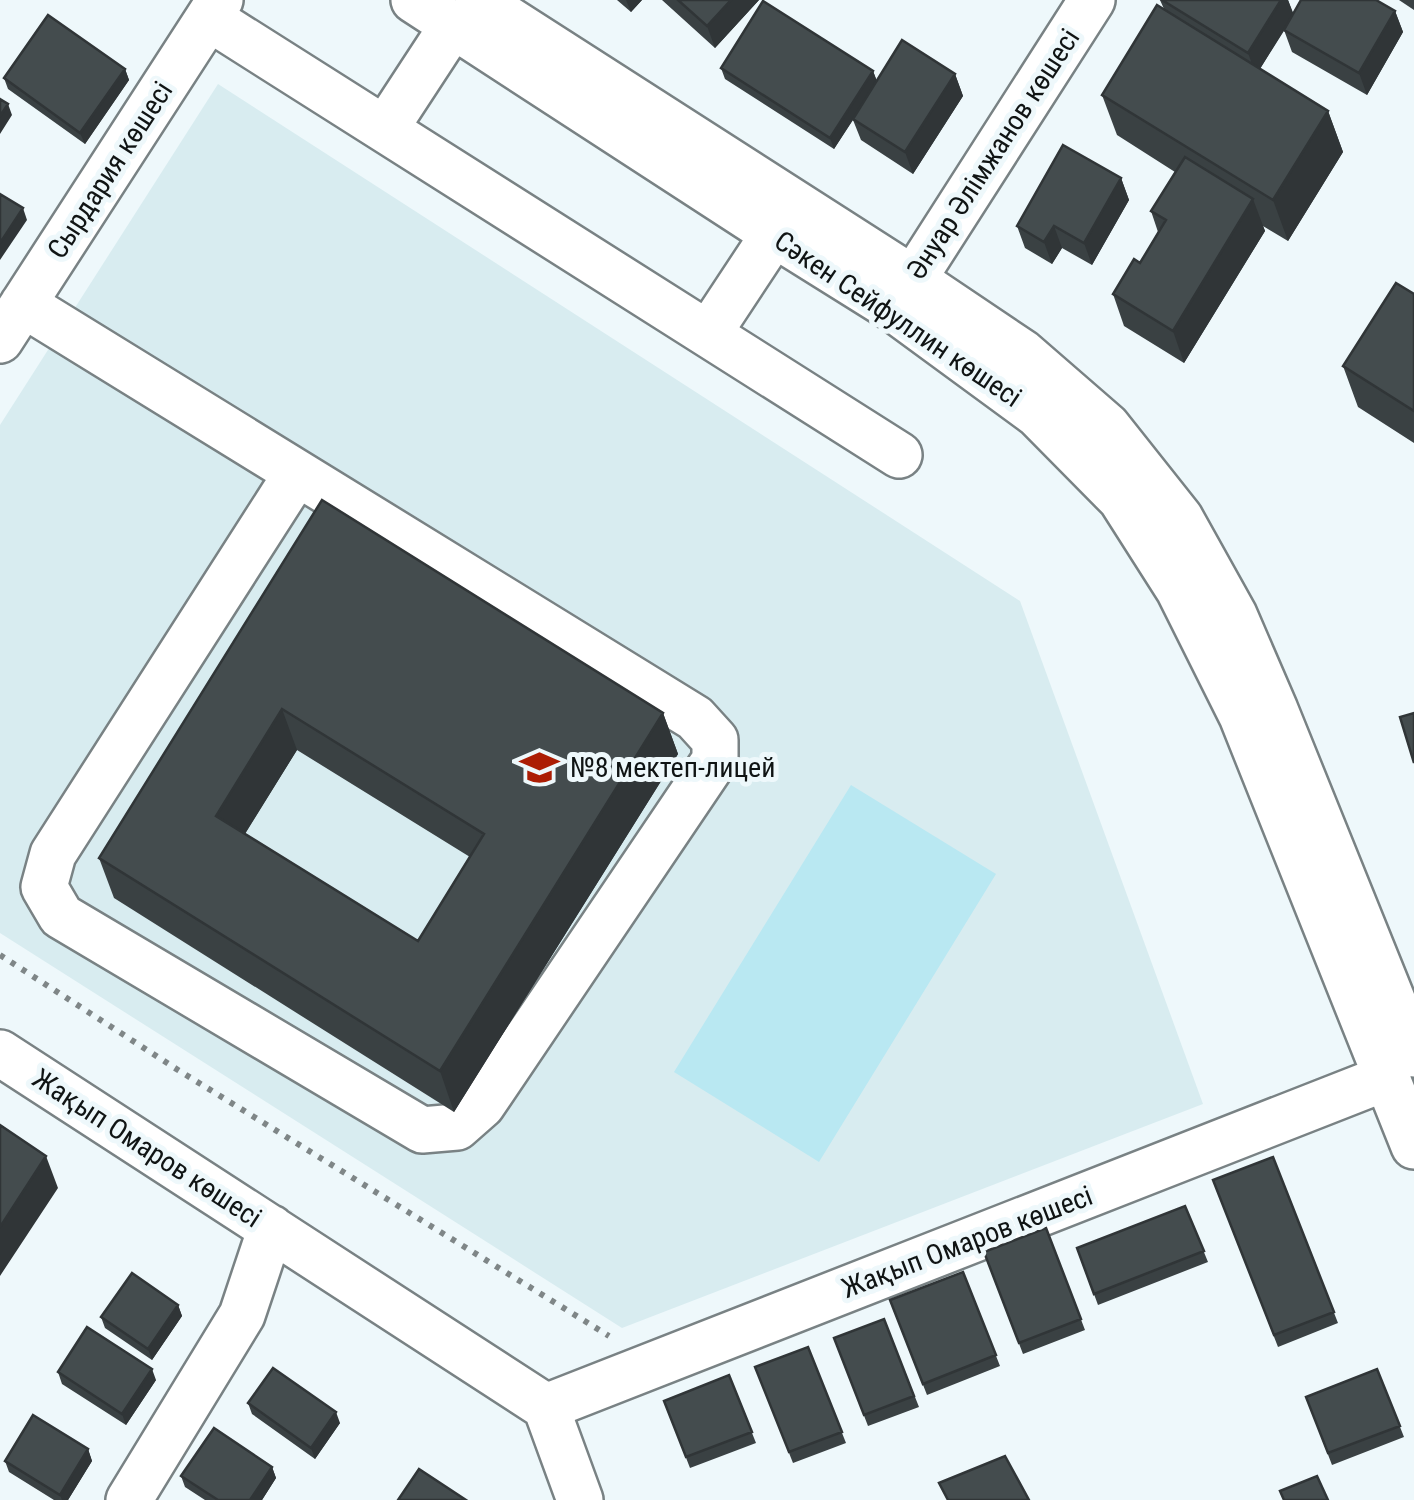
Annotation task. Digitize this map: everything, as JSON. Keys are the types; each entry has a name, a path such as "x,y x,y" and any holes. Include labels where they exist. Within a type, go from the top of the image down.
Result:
{"street":[{"name":"Сәкен Сейфуллин көшесі","path":"414,0 466,13 904,294 1037,414 1121,500 1179,590 1242,716 1401,1066"},
{"name":"Әнуар Әлімжанов көшесі","path":"904,294 1092,0"},
{"path":"214,9 385,129 899,455"},
{"name":"Сырдария көшесі","path":"12,322 214,9"},
{"name":"Сәкен Сейфуллин көшесі","path":"466,13 774,234 1022,353 1106,426 1180,518 1234,615 1402,993 1401,1066 1414,1146"},
{"path":"385,129 466,13"},
{"path":"708,334 774,234"},
{"path":"12,322 297,473 695,718 716,740 715,760 482,1105 457,1127 422,1130 61,916 44,887 53,854 297,473"},
{"name":"Жақып Омаров көшесі","path":"0,1054 546,1407 1401,1066"},
{"path":"130,1500 242,1315 272,1228"},
{"path":"546,1407 580,1500"}],"path":[{"path":"0,955 178,1070 655,1364"}],"shaded area":[{"name":"№8 мектеп-лицей","path":"218,84 1020,601 1203,1104 622,1328 0,933 0,425"},
{"path":"851,785 996,874 819,1162 674,1072"}],"building":[{"path":"678,0 731,0 707,26"},
{"path":"1162,0 1281,0 1248,53"},
{"path":"1301,0 1376,0 1395,11 1359,73 1284,30"},
{"path":"763,1 873,71 830,138 721,68"},
{"path":"1157,5 1328,111 1273,200 1102,95"},
{"path":"48,15 125,69 80,133 4,78"},
{"path":"902,40 955,74 905,152 853,119"},
{"path":"0,99 8,104 0,116"},
{"path":"1063,145 1121,178 1084,243 1054,226 1044,242 1017,226"},
{"path":"1185,157 1253,199 1173,331 1113,294 1134,259 1140,263 1166,220 1151,211"},
{"path":"0,194 23,208 0,243"},
{"path":"1396,283 1414,294 1414,411 1343,366"},
{"path":"322,500 663,713 440,1071 99,858","holes":["282,709 484,834 418,941 216,816"]},
{"path":"1414,713 1414,763 1400,717"},
{"path":"0,1125 46,1156 0,1227"},
{"path":"1273,1157 1334,1312 1274,1335 1213,1180"},
{"path":"1185,1206 1204,1251 1094,1294 1077,1248"},
{"path":"1046,1228 1081,1319 1019,1343 984,1252"},
{"path":"963,1272 996,1355 923,1384 890,1300"},
{"path":"132,1273 178,1305 148,1349 101,1317"},
{"path":"884,1319 914,1396 864,1415 834,1338"},
{"path":"87,1327 152,1369 122,1414 58,1372"},
{"path":"808,1347 842,1432 789,1452 755,1367"},
{"path":"273,1368 336,1412 311,1448 248,1403"},
{"path":"1377,1369 1400,1426 1328,1453 1306,1397"},
{"path":"729,1375 752,1432 686,1457 664,1401"},
{"path":"33,1415 88,1449 60,1495 5,1461"},
{"path":"214,1428 272,1467 250,1500 218,1500 181,1476"},
{"path":"1005,1456 1029,1500 948,1500 939,1483"},
{"path":"419,1469 466,1500 398,1500"},
{"path":"1317,1476 1328,1500 1284,1500 1280,1491"}],"place":[{"name":"№8 мектеп-лицей","path":"540,767"}]}
